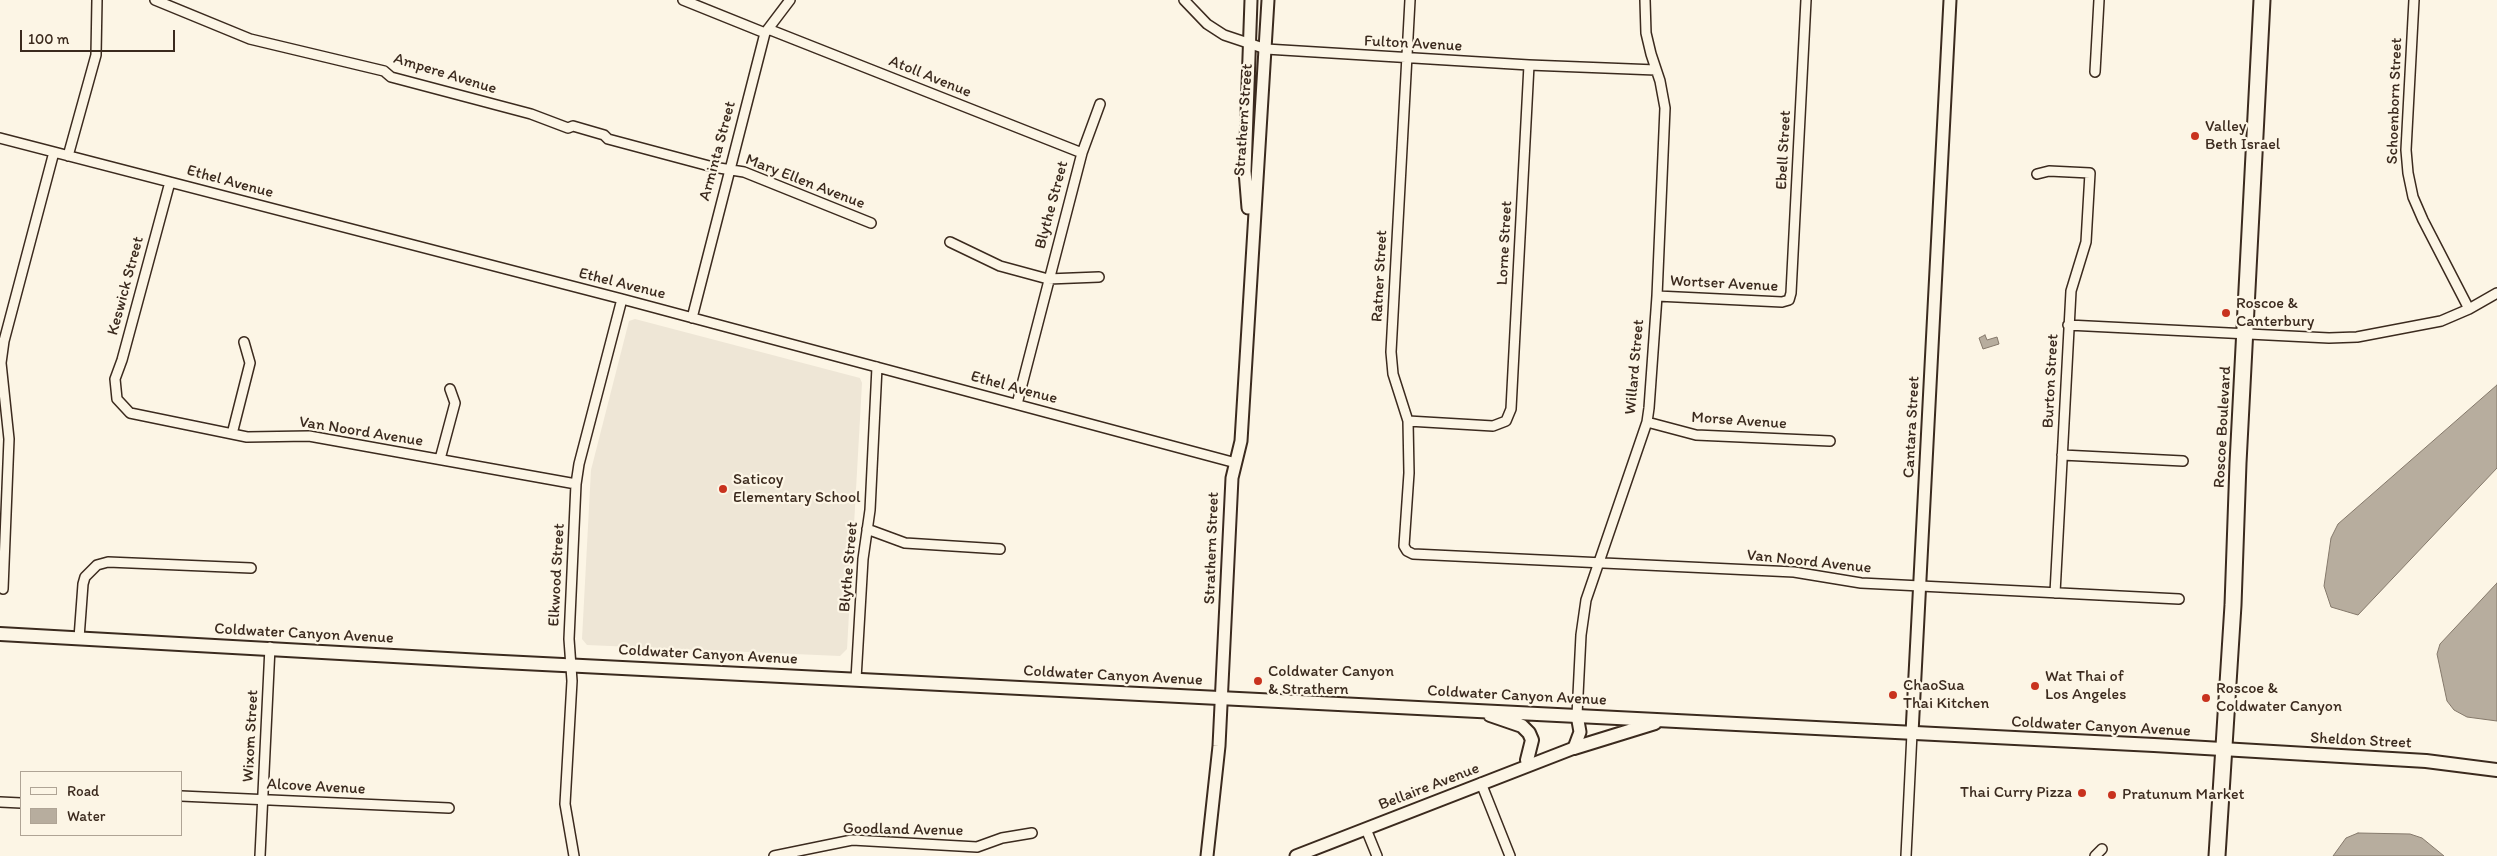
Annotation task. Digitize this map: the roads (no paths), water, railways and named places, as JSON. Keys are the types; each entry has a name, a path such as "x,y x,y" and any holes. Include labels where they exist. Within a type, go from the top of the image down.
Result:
{"main road":[{"name":"Roscoe Boulevard","path":"2217,856 2233,604 2262,0"},
{"name":"Coldwater Canyon Avenue","path":"0,634 270,647 856,680 2224,749"},
{"path":"1476,710 1522,726 1532,740 1527,760"},
{"path":"1574,748 1665,720"},
{"name":"Sheldon Street","path":"2224,749 2426,761 2497,770"}],"street":[{"path":"68,156 96,55 97,0"},
{"name":"Ampere Avenue","path":"155,0 250,39 384,71 391,77 531,114 568,128 573,126 604,135 608,139 728,170"},
{"name":"Atoll Avenue","path":"683,0 1082,153"},
{"name":"Arminta Street","path":"692,318 728,170 766,31 790,0"},
{"name":"Fulton Avenue","path":"1184,0 1207,24 1224,35 1266,49 1529,65 1656,70"},
{"name":"Strathern Street","path":"1251,0 1245,171 1252,242"},
{"name":"Strathern Street","path":"1207,856 1222,698 1232,478 1241,441 1268,0"},
{"name":"Ratner Street","path":"1407,551 1404,546 1409,473 1408,421 1393,374 1391,352 1410,0"},
{"name":"Willard Street","path":"1527,760 1571,739 1577,715 1583,617 1591,583 1647,422 1657,296 1665,108 1660,80 1646,33 1645,0"},
{"name":"Ebell Street","path":"1789,300 1791,293 1806,0"},
{"name":"Cantara Street","path":"1906,856 1950,0"},
{"path":"2095,72 2099,0"},
{"name":"Schoenborn Street","path":"2414,0 2406,150 2408,173 2413,197 2423,220 2468,309"},
{"name":"Lorne Street","path":"1408,421 1493,426 1506,421 1511,410 1529,65"},
{"name":"Blythe Street","path":"1017,404 1082,153 1100,104"},
{"name":"Ethel Avenue","path":"0,138 622,299 1236,462"},
{"path":"3,589 3,497 10,439 1,363 4,341 54,152"},
{"name":"Mary Ellen Avenue","path":"728,170 744,172 871,223"},
{"name":"Burton Street","path":"2037,174 2049,171 2090,174 2086,242 2071,291 2068,325 2055,593"},
{"name":"Keswick Street","path":"116,399 115,379 122,360 170,182"},
{"path":"950,242 1000,266 1048,279 1099,278"},
{"path":"2068,325 2329,338 2357,337 2441,321 2497,293"},
{"name":"Wortser Avenue","path":"1657,296 1782,302 1789,300"},
{"name":"Elkwood Street","path":"574,856 565,804 572,681 569,639 576,484 579,464 622,299"},
{"path":"232,434 250,363 244,342"},
{"name":"Blythe Street","path":"856,680 878,367"},
{"path":"440,459 455,403 450,389"},
{"name":"Van Noord Avenue","path":"116,399 130,413 247,437 309,436 576,484"},
{"name":"Morse Avenue","path":"1647,422 1696,435 1830,441"},
{"path":"2062,455 2183,461"},
{"path":"867,529 905,543 1000,550"},
{"name":"Van Noord Avenue","path":"1407,551 1413,554 1794,572 1861,583 2179,599"},
{"path":"79,638 83,584 86,576 98,565 108,562 251,568"},
{"name":"Wixom Street","path":"260,856 270,647"},
{"path":"1574,748 1580,732 1577,715"},
{"name":"Bellaire Avenue","path":"1296,856 1574,748"},
{"path":"1510,856 1481,783 1491,774 1527,760"},
{"name":"Alcove Avenue","path":"182,796 449,808"},
{"path":"0,802 20,803"},
{"path":"1366,829 1378,856"},
{"name":"Goodland Avenue","path":"774,856 811,852 852,840 977,847 1002,838 1032,832"}],"water":[{"path":"1985,335 1987,340 1997,337 1999,344 1983,349 1979,338"},
{"path":"2497,385 2497,468 2358,615 2331,607 2324,586 2331,538 2338,524"},
{"path":"2497,583 2497,721 2467,717 2454,710 2447,701 2437,654 2440,644"},
{"path":"2358,833 2410,834 2422,838 2444,856 2333,856 2346,838"}],"place":[{"name":"Valley Beth Israel","path":"2195,136"},
{"name":"Roscoe & Canterbury","path":"2226,313"},
{"name":"Saticoy Elementary School","path":"723,489"},
{"name":"Coldwater Canyon & Strathern","path":"1258,681"},
{"name":"Wat Thai of Los Angeles","path":"2035,686"},
{"name":"ChaoSua Thai Kitchen","path":"1893,695"},
{"name":"Roscoe & Coldwater Canyon","path":"2206,698"},
{"name":"Thai Curry Pizza","path":"2082,793"},
{"name":"Pratunum Market","path":"2112,795"}]}
